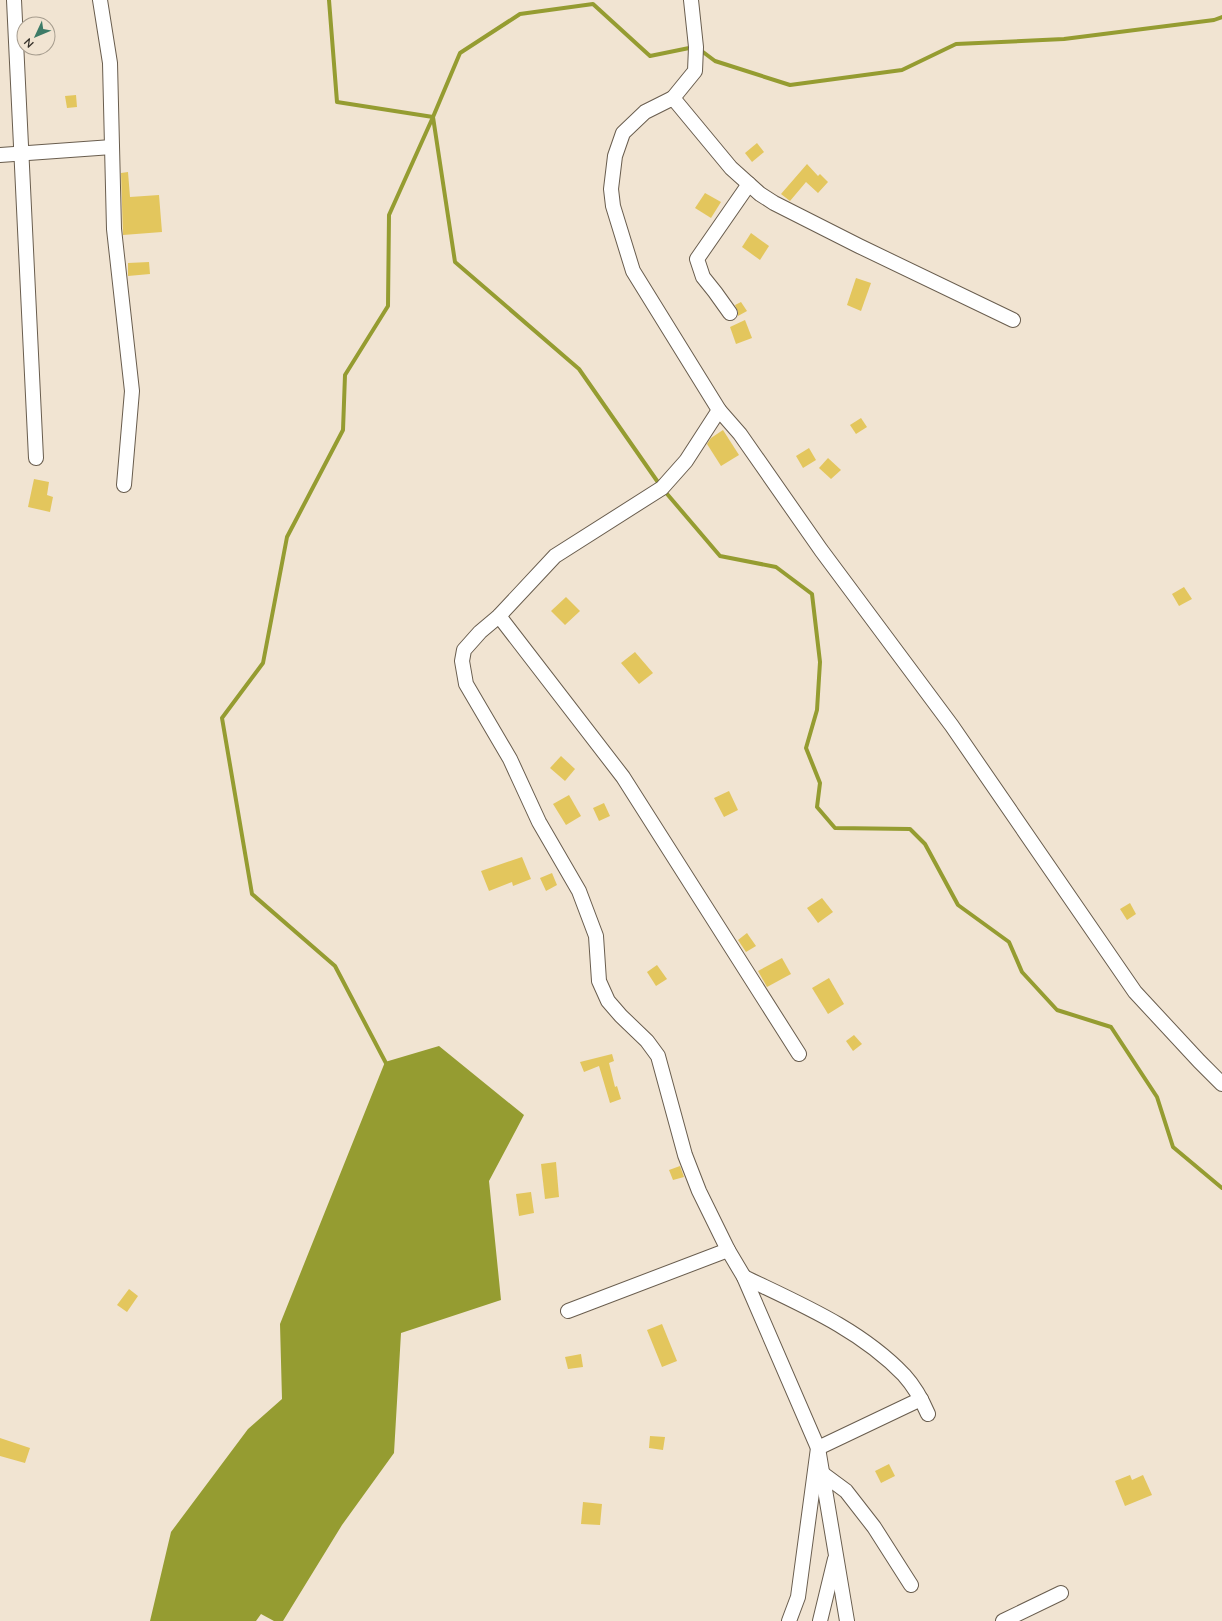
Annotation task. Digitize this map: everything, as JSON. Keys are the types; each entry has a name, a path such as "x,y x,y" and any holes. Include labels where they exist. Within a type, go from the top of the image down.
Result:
{"street":[{"path":"14,0 36,458"},
{"path":"100,0 110,62 114,229 132,391 124,485"},
{"path":"692,0 696,47 695,71 673,98 646,112 623,133 615,156 611,190 614,206 633,271 719,410 740,434 821,550 952,726 1135,992 1222,1084"},
{"path":"673,98 731,168 760,194 774,203 1013,320"},
{"path":"0,155 112,147"},
{"path":"730,313 703,277 697,259 749,184"},
{"path":"719,410 686,461 662,488 555,556 499,616 480,632 464,650 462,661 466,684 510,759 539,822 579,891 596,936 599,981 608,1001 647,1041 658,1056 684,1155 699,1191 728,1250 744,1277 818,1448 847,1621"},
{"path":"499,616 623,777 799,1054"},
{"path":"568,1311 728,1250"},
{"path":"744,1277 812,1310 862,1339 905,1376 921,1399 928,1414"},
{"path":"818,1448 921,1399"},
{"path":"789,1621 798,1597 818,1448"},
{"path":"823,1474 846,1491 874,1527 911,1585"},
{"path":"820,1621 836,1554"},
{"path":"1003,1621 1062,1593"}],"shaded area":[{"path":"439,1046 524,1115 489,1181 501,1300 401,1333 394,1453 342,1525 283,1621 274,1621 261,1614 256,1621 150,1621 171,1532 248,1429 282,1399 280,1324 385,1062"}],"building":[{"path":"76,95 77,107 67,108 65,96"},
{"path":"757,143 764,152 752,162 745,153"},
{"path":"807,164 818,176 820,174 828,182 818,193 806,182 790,201 781,194"},
{"path":"128,172 130,197 159,195 162,232 123,235 121,173"},
{"path":"705,193 721,202 711,218 695,208"},
{"path":"751,233 769,246 760,260 742,247"},
{"path":"149,262 150,274 128,276 128,263"},
{"path":"856,278 871,283 861,311 847,305"},
{"path":"741,302 747,311 738,316 735,305"},
{"path":"745,320 752,338 736,344 730,327"},
{"path":"861,418 867,427 856,434 850,425"},
{"path":"723,430 739,455 721,466 707,444 711,438"},
{"path":"809,448 816,460 803,468 796,456"},
{"path":"828,458 841,470 831,479 819,468"},
{"path":"34,479 49,482 47,495 53,497 50,512 28,507"},
{"path":"1184,587 1192,599 1179,606 1172,594"},
{"path":"566,597 580,611 565,625 551,611"},
{"path":"635,652 653,673 639,684 621,663"},
{"path":"561,756 575,769 565,781 550,768"},
{"path":"729,791 738,810 724,817 714,798"},
{"path":"569,795 581,816 566,825 553,804"},
{"path":"604,803 610,816 599,821 593,808"},
{"path":"522,857 531,879 513,886 512,882 489,891 481,871"},
{"path":"552,873 557,885 546,891 540,878"},
{"path":"822,898 833,912 818,923 807,908"},
{"path":"1130,903 1136,914 1127,920 1120,909"},
{"path":"747,933 756,946 746,952 738,940"},
{"path":"782,958 791,974 767,987 758,971"},
{"path":"657,965 667,979 656,986 647,972"},
{"path":"829,978 844,1004 828,1014 812,988"},
{"path":"854,1035 862,1044 853,1051 846,1041"},
{"path":"612,1054 614,1061 609,1063 615,1087 617,1086 621,1099 610,1103 599,1066 584,1072 580,1062"},
{"path":"556,1162 559,1197 545,1199 541,1164"},
{"path":"680,1166 684,1177 673,1180 669,1170"},
{"path":"531,1192 534,1213 519,1216 516,1194"},
{"path":"129,1289 138,1296 127,1312 117,1305"},
{"path":"662,1324 677,1361 662,1367 647,1330"},
{"path":"581,1354 583,1367 568,1369 565,1357"},
{"path":"650,1436 665,1437 663,1450 649,1448"},
{"path":"0,1438 30,1448 25,1463 0,1456"},
{"path":"889,1464 895,1476 881,1483 875,1471"},
{"path":"1130,1475 1132,1480 1143,1475 1152,1495 1125,1506 1115,1481"},
{"path":"583,1502 602,1504 600,1525 581,1524"}],"waterway":[{"path":"329,0 337,102 433,117 455,262 579,369 662,488 720,556 776,567 812,594 820,662 817,710 806,748 820,783 817,807 835,828 910,829 925,844 958,905 1009,942 1022,972 1057,1010 1111,1027 1157,1097 1173,1147 1222,1188"},
{"path":"388,1067 335,966 252,894 222,718 263,663 287,537 343,430 345,375 388,306 389,215 460,53 520,14 593,4 650,56 694,47"},
{"path":"699,49 715,61 790,85 902,70 956,44 1064,39 1214,20 1222,17"}]}
